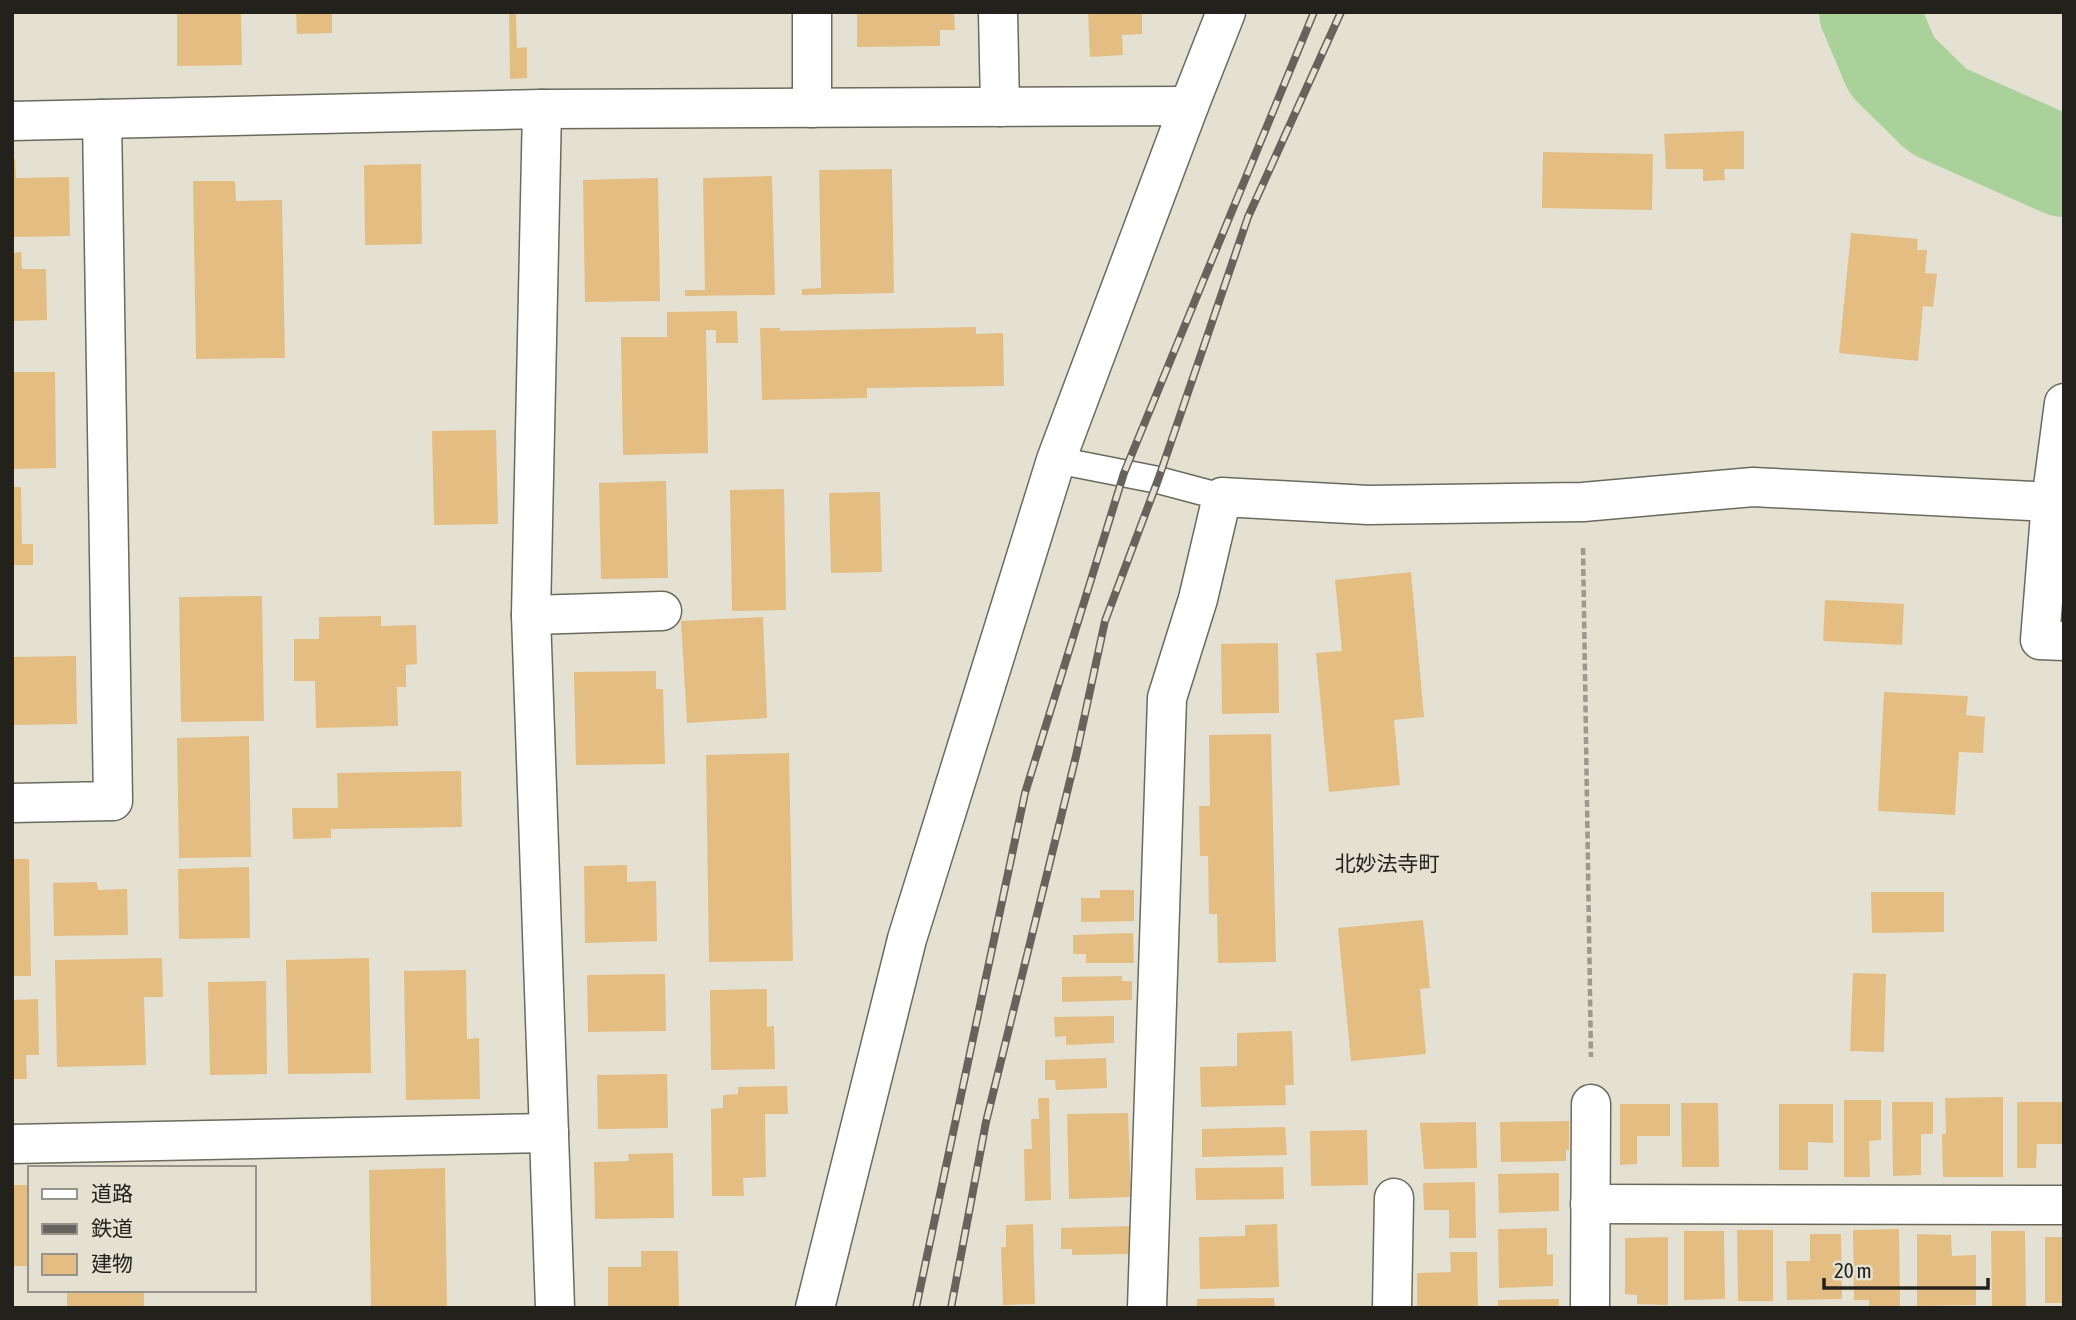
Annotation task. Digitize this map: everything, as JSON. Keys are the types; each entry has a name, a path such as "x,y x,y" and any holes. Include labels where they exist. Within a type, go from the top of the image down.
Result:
{"street":[{"path":"812,12 813,108"},
{"path":"998,12 1000,107"},
{"path":"816,1308 908,939 1056,460 1226,12"},
{"path":"12,121 542,108 1189,106"},
{"path":"542,108 531,615 555,1308"},
{"path":"12,803 113,801 102,119"},
{"path":"2064,402 2051,502 2040,640 2064,640"},
{"path":"1147,1308 1167,698 1198,598 1222,497 1368,505 1583,502 1754,487 2051,502"},
{"path":"531,615 662,611"},
{"path":"1590,1308 1591,1104"},
{"path":"12,1144 549,1133"},
{"path":"1392,1308 1394,1198"},
{"path":"1590,1204 2064,1205"}],"lane":[{"path":"1056,460 1158,480 1222,497"}],"path":[{"path":"1583,502 1591,1104"}],"building":[{"path":"177,12 241,12 242,65 177,66"},
{"path":"296,12 332,12 332,33 297,34"},
{"path":"509,12 516,12 517,48 527,47 527,78 510,79"},
{"path":"857,12 954,12 955,30 940,30 940,46 857,47"},
{"path":"1088,12 1142,12 1142,34 1122,35 1123,55 1090,57"},
{"path":"1744,131 1744,169 1724,169 1725,180 1703,181 1703,169 1666,169 1664,134"},
{"path":"1543,152 1653,154 1652,210 1542,208"},
{"path":"12,159 15,159 16,178 69,177 70,236 12,237"},
{"path":"421,164 422,244 365,245 364,165"},
{"path":"892,169 894,293 802,295 802,289 821,288 819,170"},
{"path":"772,176 775,295 685,296 685,290 705,290 703,178"},
{"path":"658,178 660,301 585,302 583,180"},
{"path":"193,181 235,181 236,201 282,200 285,358 196,359"},
{"path":"1851,233 1918,239 1917,250 1927,250 1925,273 1937,274 1933,307 1923,306 1918,361 1839,353"},
{"path":"21,252 22,269 46,269 47,320 12,321 12,253"},
{"path":"737,311 738,343 716,343 716,330 706,330 708,453 623,455 621,337 667,337 667,312"},
{"path":"976,327 976,334 1003,333 1004,386 867,388 867,398 762,400 760,328 780,328 780,331"},
{"path":"12,372 55,372 56,468 12,469"},
{"path":"496,430 498,524 434,525 432,431"},
{"path":"666,481 668,578 601,579 599,483"},
{"path":"12,487 21,487 22,544 33,544 33,565 12,565"},
{"path":"784,489 786,610 732,611 730,490"},
{"path":"880,492 882,572 831,573 829,493"},
{"path":"1411,572 1424,717 1394,720 1400,785 1329,792 1316,653 1342,651 1335,580"},
{"path":"262,596 264,721 181,722 179,597"},
{"path":"1825,600 1904,604 1902,645 1823,641"},
{"path":"381,616 381,626 416,625 417,664 406,665 406,687 397,687 398,726 316,728 315,681 294,681 294,639 319,639 319,617"},
{"path":"763,617 767,718 687,723 681,621"},
{"path":"1278,643 1279,713 1222,714 1221,644"},
{"path":"76,656 77,724 12,725 12,657"},
{"path":"656,671 656,689 663,689 665,764 576,765 574,672"},
{"path":"1884,692 1968,696 1966,715 1985,717 1983,753 1959,752 1955,815 1878,811"},
{"path":"1271,734 1276,962 1218,963 1217,914 1209,914 1208,856 1200,856 1199,806 1210,806 1209,735"},
{"path":"249,736 251,857 179,858 177,738"},
{"path":"789,753 793,961 709,962 706,755"},
{"path":"461,771 462,827 331,829 331,838 293,839 292,808 338,808 337,773"},
{"path":"12,859 29,859 31,976 12,976"},
{"path":"627,865 627,882 656,881 657,941 585,943 584,866"},
{"path":"249,867 250,938 179,939 178,869"},
{"path":"97,882 98,890 127,889 128,935 54,936 53,883"},
{"path":"1100,890 1134,890 1134,921 1081,922 1081,898 1100,898"},
{"path":"1871,892 1944,892 1944,932 1872,933"},
{"path":"1423,920 1430,988 1420,989 1426,1054 1351,1061 1338,928"},
{"path":"1133,933 1134,963 1086,963 1086,954 1073,954 1073,935"},
{"path":"162,958 163,997 144,997 146,1065 57,1067 55,960"},
{"path":"369,958 371,1073 288,1074 286,960"},
{"path":"466,970 467,1039 479,1038 480,1099 406,1100 404,971"},
{"path":"1853,973 1886,974 1884,1052 1850,1051"},
{"path":"665,974 666,1031 588,1032 587,975"},
{"path":"1122,976 1122,981 1132,981 1132,1000 1062,1002 1062,977"},
{"path":"266,981 267,1074 210,1075 208,982"},
{"path":"767,989 767,1027 774,1026 775,1069 711,1070 710,990"},
{"path":"38,999 39,1055 26,1055 27,1079 12,1079 12,1000"},
{"path":"1114,1016 1114,1043 1066,1045 1066,1036 1055,1037 1054,1017"},
{"path":"1292,1031 1294,1085 1285,1085 1286,1105 1201,1107 1200,1067 1237,1066 1237,1033"},
{"path":"1106,1058 1107,1088 1056,1090 1055,1080 1045,1080 1045,1060"},
{"path":"667,1074 668,1128 598,1129 597,1075"},
{"path":"787,1086 788,1114 765,1114 766,1177 743,1178 744,1196 712,1196 711,1109 723,1108 723,1095 738,1094 738,1087"},
{"path":"2003,1097 2003,1177 1943,1177 1945,1098"},
{"path":"1038,1098 1049,1098 1051,1200 1025,1201 1024,1149 1032,1149 1031,1119 1039,1119"},
{"path":"1844,1100 1881,1100 1881,1140 1869,1141 1870,1177 1844,1177"},
{"path":"1892,1102 1933,1102 1933,1134 1921,1134 1921,1175 1893,1176"},
{"path":"2017,1102 2064,1102 2064,1144 2037,1144 2036,1168 2017,1168"},
{"path":"1681,1103 1718,1103 1719,1167 1682,1167"},
{"path":"1620,1104 1670,1104 1670,1136 1637,1136 1637,1164 1620,1165"},
{"path":"1779,1104 1833,1104 1833,1143 1808,1142 1808,1170 1779,1170"},
{"path":"1128,1113 1131,1197 1069,1199 1067,1114"},
{"path":"1569,1121 1569,1150 1566,1150 1566,1161 1501,1162 1500,1122"},
{"path":"1476,1122 1477,1168 1424,1169 1420,1123"},
{"path":"1285,1127 1287,1155 1202,1157 1202,1129"},
{"path":"1367,1130 1368,1185 1311,1186 1310,1131"},
{"path":"673,1153 674,1218 595,1219 594,1162 629,1161 628,1154"},
{"path":"1283,1167 1284,1199 1196,1200 1195,1168"},
{"path":"445,1168 447,1308 371,1308 369,1170"},
{"path":"1559,1173 1559,1211 1499,1213 1498,1174"},
{"path":"1475,1182 1476,1238 1449,1238 1449,1210 1424,1210 1423,1183"},
{"path":"12,1185 28,1185 28,1266 12,1266"},
{"path":"1033,1224 1035,1304 1003,1305 1001,1247 1006,1247 1006,1225"},
{"path":"1277,1224 1279,1287 1200,1289 1199,1237 1245,1236 1245,1225"},
{"path":"1131,1226 1132,1254 1072,1255 1072,1249 1061,1249 1061,1228"},
{"path":"1547,1228 1547,1255 1553,1254 1553,1286 1499,1288 1498,1229"},
{"path":"1899,1229 1900,1306 1869,1306 1869,1300 1854,1300 1853,1230"},
{"path":"1737,1230 1773,1230 1773,1301 1738,1301"},
{"path":"1684,1231 1724,1231 1725,1299 1684,1300"},
{"path":"1991,1231 2025,1231 2026,1308 1992,1308"},
{"path":"1810,1234 1841,1234 1842,1299 1787,1300 1786,1261 1810,1261"},
{"path":"1917,1234 1951,1235 1952,1256 1976,1255 1976,1305 1917,1306"},
{"path":"1668,1237 1668,1305 1637,1304 1637,1295 1625,1294 1625,1238"},
{"path":"2045,1237 2064,1237 2064,1303 2045,1303"},
{"path":"641,1251 678,1251 679,1308 608,1308 608,1267 641,1267"},
{"path":"1450,1252 1477,1252 1478,1308 1417,1308 1417,1273 1451,1272"},
{"path":"67,1292 144,1292 144,1308 67,1308"},
{"path":"1274,1298 1275,1308 1197,1308 1197,1299"},
{"path":"1559,1299 1559,1308 1498,1308 1498,1300"}],"waterway":[{"path":"1869,12 1892,66 1938,111 2064,167"}],"railway":[{"path":"916,1308 1025,793 1124,473 1314,12"},
{"path":"951,1308 986,1122 1076,756 1105,621 1158,480 1248,217 1341,12"}],"district":[{"name":"北妙法寺町","path":"1387,863"}]}
